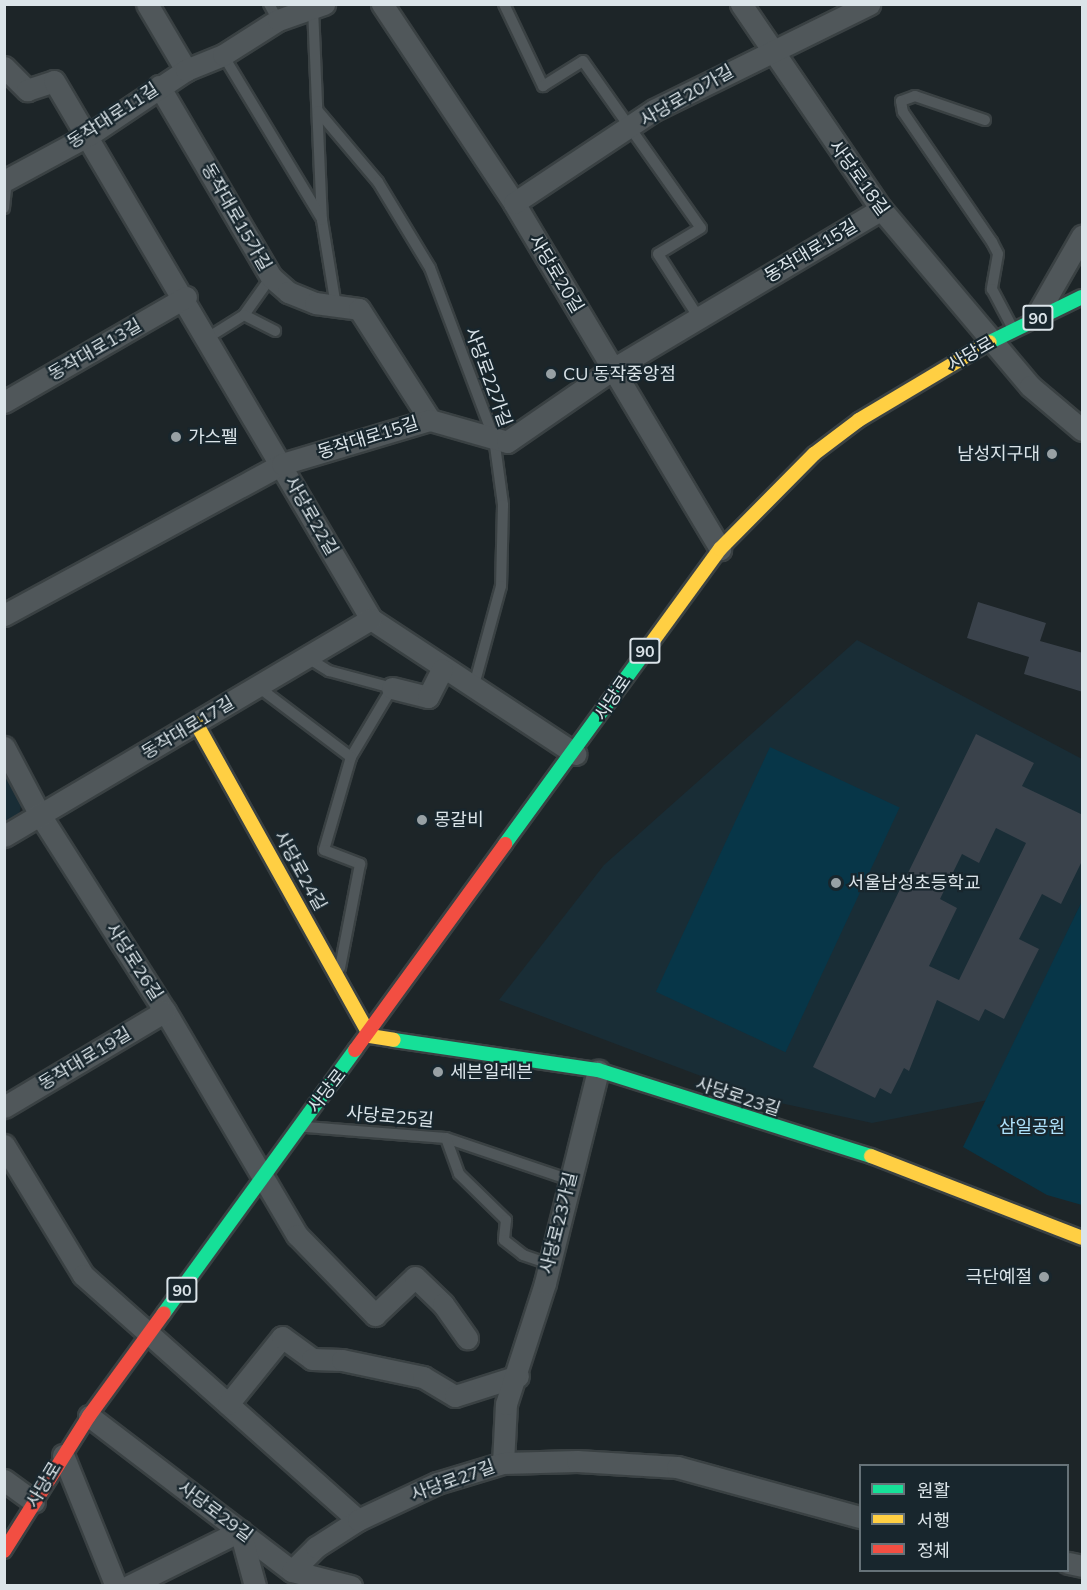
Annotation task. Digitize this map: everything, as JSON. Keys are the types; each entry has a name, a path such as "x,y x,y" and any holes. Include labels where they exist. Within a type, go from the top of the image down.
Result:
{"main road":[{"name":"사당로","path":"4,1551 89,1416 300,1126 370,1036 576,754 674,608 720,549 823,447 859,420 993,340 1083,297"},
{"name":"사당로24길","path":"196,723 370,1036"},
{"name":"사당로23길","path":"370,1036 598,1070 914,1170 1083,1238"}],"street":[{"path":"147,4 186,70"},
{"name":"사당로20길","path":"382,4 513,203 720,549"},
{"name":"사당로18길","path":"741,4 769,51 880,209 1030,386 1083,430"},
{"name":"사당로20가길","path":"513,203 631,128 654,110 769,51 869,4"},
{"name":"동작대로11길","path":"6,180 89,135 186,70 222,55 273,12 319,6"},
{"name":"사당로22길","path":"4,67 27,90 54,81 186,297 371,619 442,669 576,754"},
{"name":"동작대로15가길","path":"159,86 271,277 288,292 336,306 359,309 430,420"},
{"name":"동작대로15길","path":"4,615 282,464 430,420 507,442 613,369 880,209"},
{"path":"1034,320 1083,236"},
{"name":"동작대로13길","path":"4,402 186,297"},
{"name":"동작대로17길","path":"4,836 371,619"},
{"path":"392,688 428,697 442,669"},
{"name":"사당로26길","path":"4,747 40,815 165,1011 263,1178"},
{"name":"동작대로19길","path":"4,1107 165,1011"},
{"name":"사당로23가길","path":"503,1463 506,1404 518,1376 549,1264 598,1070"},
{"path":"4,1145 83,1275 358,1520"},
{"path":"263,1178 297,1235 375,1315 415,1277 443,1304 467,1338"},
{"path":"228,1404 282,1337 312,1359 342,1359 423,1377 455,1396 518,1376"},
{"name":"사당로29길","path":"89,1416 292,1571 351,1586"},
{"path":"63,1455 116,1586"},
{"name":"사당로27길","path":"292,1571 316,1546 358,1520 437,1484 503,1463 577,1461 677,1467 859,1516"},
{"path":"4,1480 34,1502"},
{"path":"129,1586 240,1531 255,1586"}],"lane":[{"path":"504,4 543,86 583,61 701,228 658,254 699,318"},
{"path":"319,6 318,111 322,219 336,306"},
{"path":"222,55 322,219"},
{"path":"985,120 915,96 901,101 903,112 998,254 992,289 1014,330"},
{"name":"사당로22가길","path":"318,111 378,182 430,267 494,438 503,505 501,586 473,689"},
{"path":"4,208 6,180"},
{"path":"209,337 244,315 271,277"},
{"path":"244,315 275,331"},
{"path":"308,658 328,670 392,688 351,757 324,850 360,864 339,977"},
{"path":"257,686 351,757"},
{"name":"사당로25길","path":"300,1126 446,1138 459,1174 506,1220 504,1240 523,1255 549,1264"},
{"path":"446,1138 570,1180"}],"shaded area":[{"name":"서울남성초등학교","path":"857,640 1082,759 1082,901 988,1100 872,1123 762,1099 499,1000 604,865"},
{"path":"4,769 22,801 19,815 5,823"}],"green space":[{"path":"770,747 900,807 785,1052 656,992"},
{"name":"삼일공원","path":"1082,901 1082,1205 1047,1195 963,1147"}],"building":[{"path":"978,602 1046,623 1040,641 1083,653 1083,692 1024,674 1029,657 967,638"},
{"path":"976,734 1034,763 1022,786 1083,815 1083,859 1061,904 1042,894 1019,939 1039,949 1004,1019 985,1009 979,1021 937,1000 909,1071 904,1068 891,1094 880,1088 875,1098 813,1067","holes":["996,828 1026,843 959,980 929,966 957,908 940,899 962,854 979,863"]}],"traffic: fast":[{"path":"990,342 1082,297"},
{"path":"505,844 650,645"},
{"path":"394,1040 598,1070 871,1156"},
{"path":"164,1313 355,1050"}],"traffic: slow":[{"path":"650,645 720,549 814,454 859,420 990,342"},
{"path":"196,723 370,1036 394,1040"},
{"path":"871,1156 1082,1238"}],"traffic: jam":[{"path":"355,1050 505,844"},
{"path":"4,1551 89,1416 164,1313"}],"place":[{"name":"CU 동작중앙점","path":"551,374"},
{"name":"가스펠","path":"176,437"},
{"name":"남성지구대","path":"1052,454"},
{"name":"몽갈비","path":"422,820"},
{"name":"서울남성초등학교","path":"836,883"},
{"name":"세븐일레븐","path":"438,1072"},
{"name":"극단예절","path":"1044,1277"}]}
